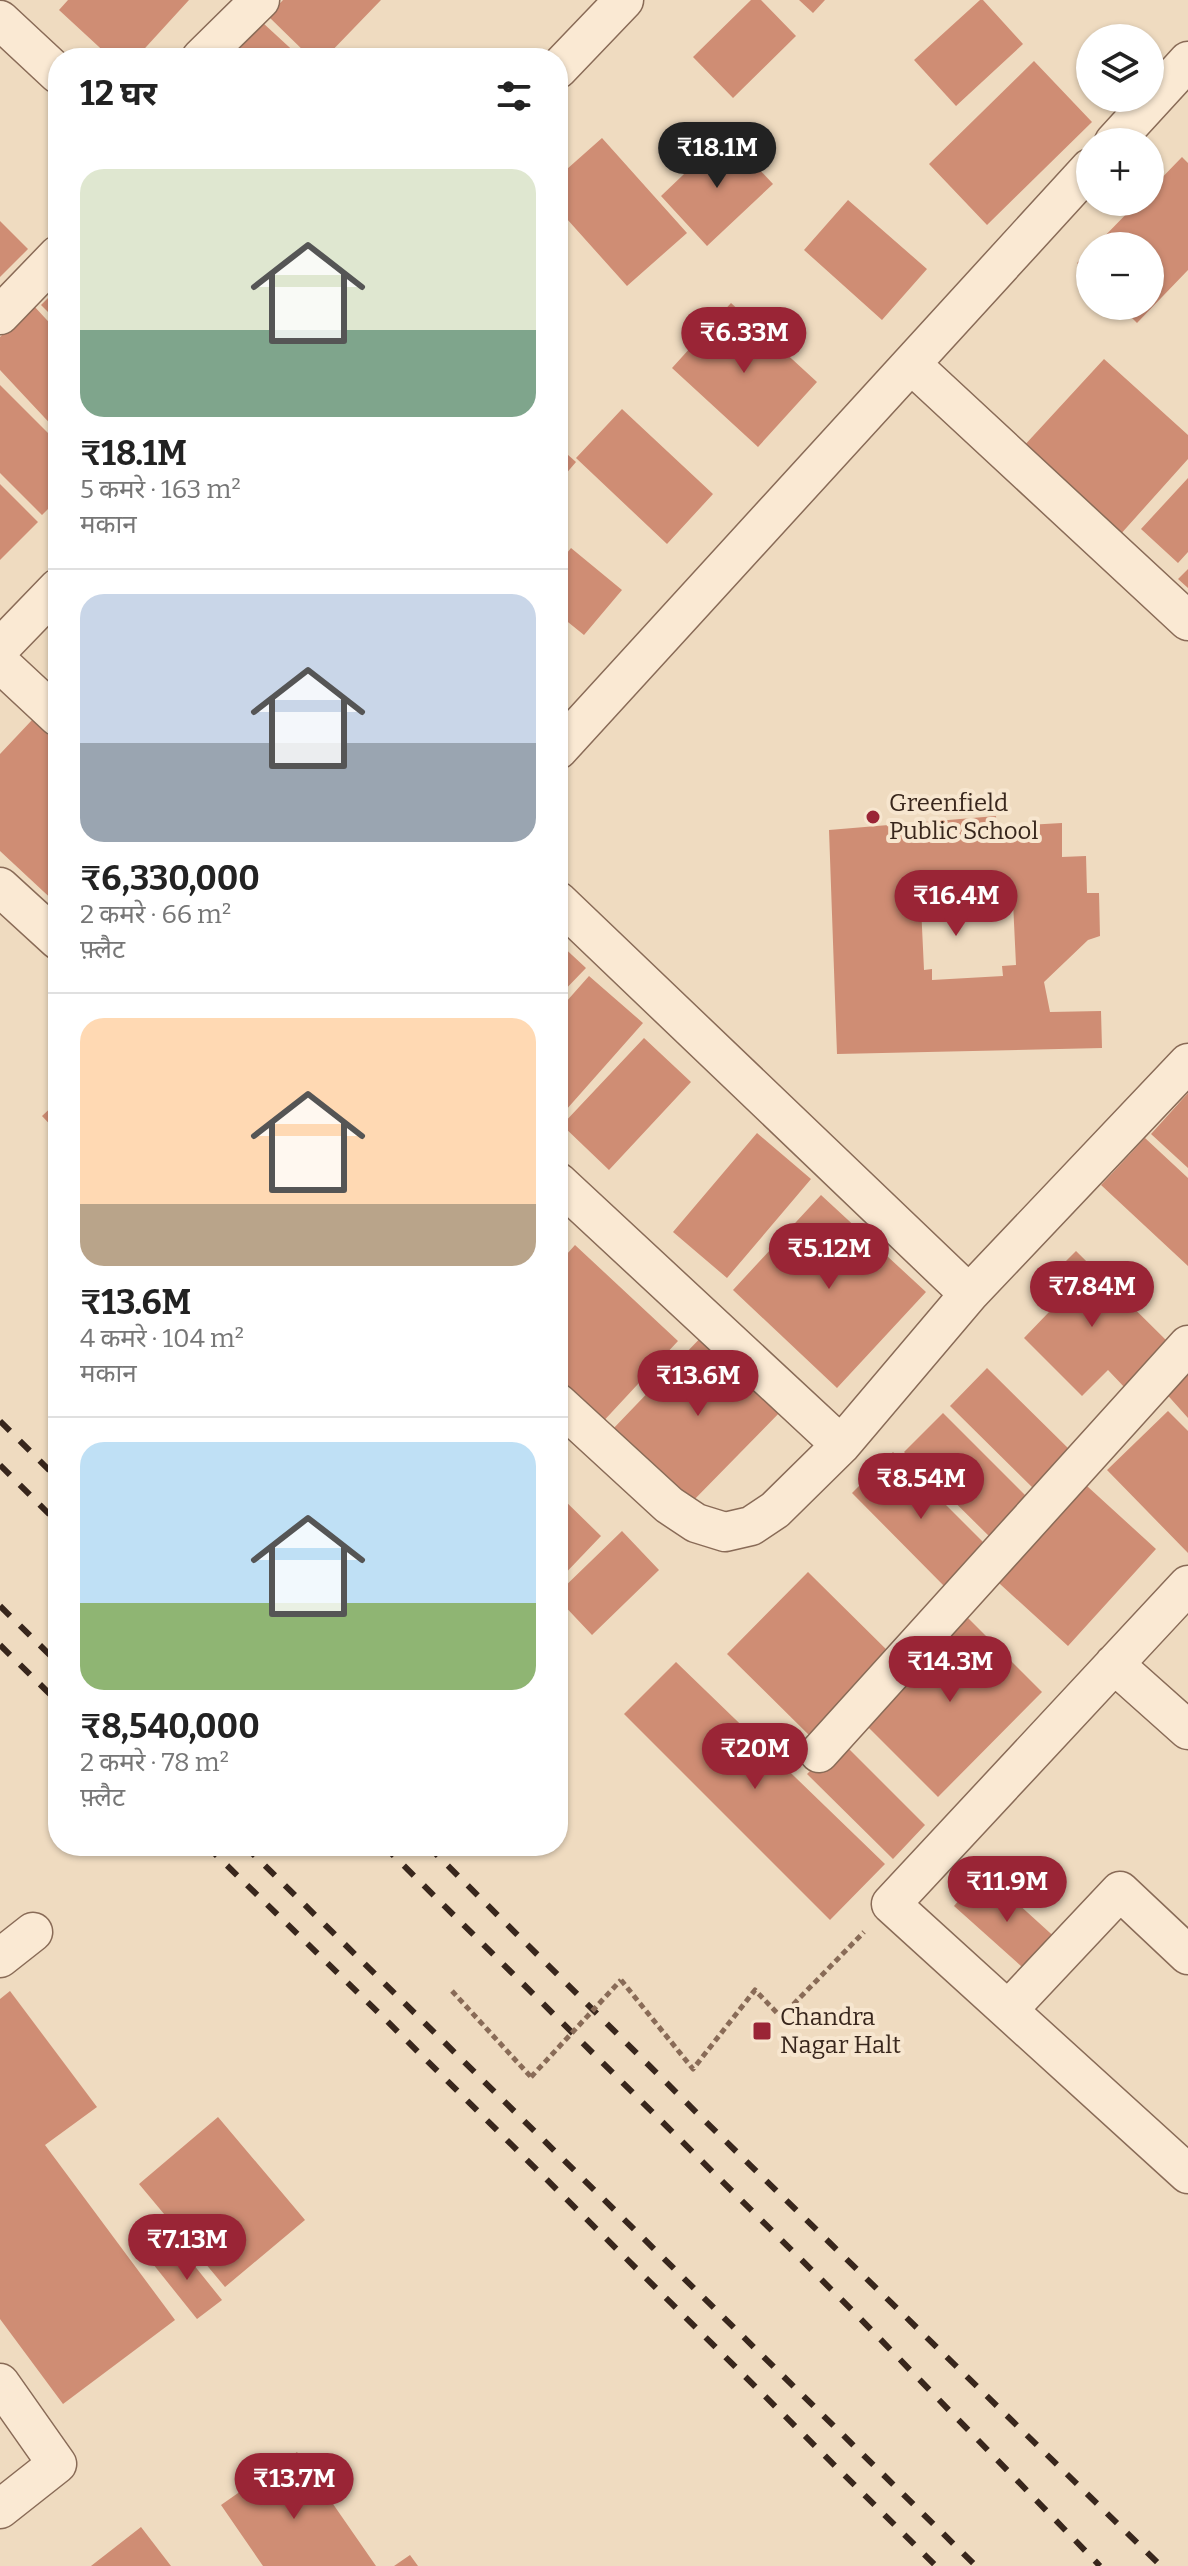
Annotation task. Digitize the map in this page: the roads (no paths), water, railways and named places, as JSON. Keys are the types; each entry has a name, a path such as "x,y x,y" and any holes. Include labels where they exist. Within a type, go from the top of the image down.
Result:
{"street":[{"path":"211,48 260,0"},
{"path":"568,57 612,4"},
{"path":"3,28 48,66"},
{"path":"1127,128 1188,61"},
{"path":"568,739 1076,183"},
{"path":"0,315 48,265"},
{"path":"911,364 1188,621"},
{"path":"0,648 48,598"},
{"path":"0,663 48,708"},
{"path":"0,887 48,931"},
{"path":"568,911 969,1294"},
{"path":"568,1412 669,1505 696,1523 725,1532 751,1526 775,1510 841,1445 969,1294 1188,1063"},
{"path":"568,1191 841,1445"},
{"path":"819,1753 1188,1345"},
{"path":"1188,1585 891,1904 1188,2174"},
{"path":"1114,1664 1188,1730"},
{"path":"1008,2010 1120,1891 1188,1955"},
{"path":"0,1958 33,1932"},
{"path":"0,2383 57,2464 0,2509"}],"railway":[{"path":"0,1421 48,1469"},
{"path":"0,1465 48,1513"},
{"path":"0,1606 48,1653"},
{"path":"0,1645 48,1692"},
{"path":"217,1856 936,2566"},
{"path":"255,1856 976,2566"},
{"path":"394,1856 853,2311 1100,2566"},
{"path":"438,1856 1161,2566"}],"place":[{"name":"Greenfield Public School","path":"873,817"},
{"name":"Chandra Nagar Halt","path":"762,2031"}]}
